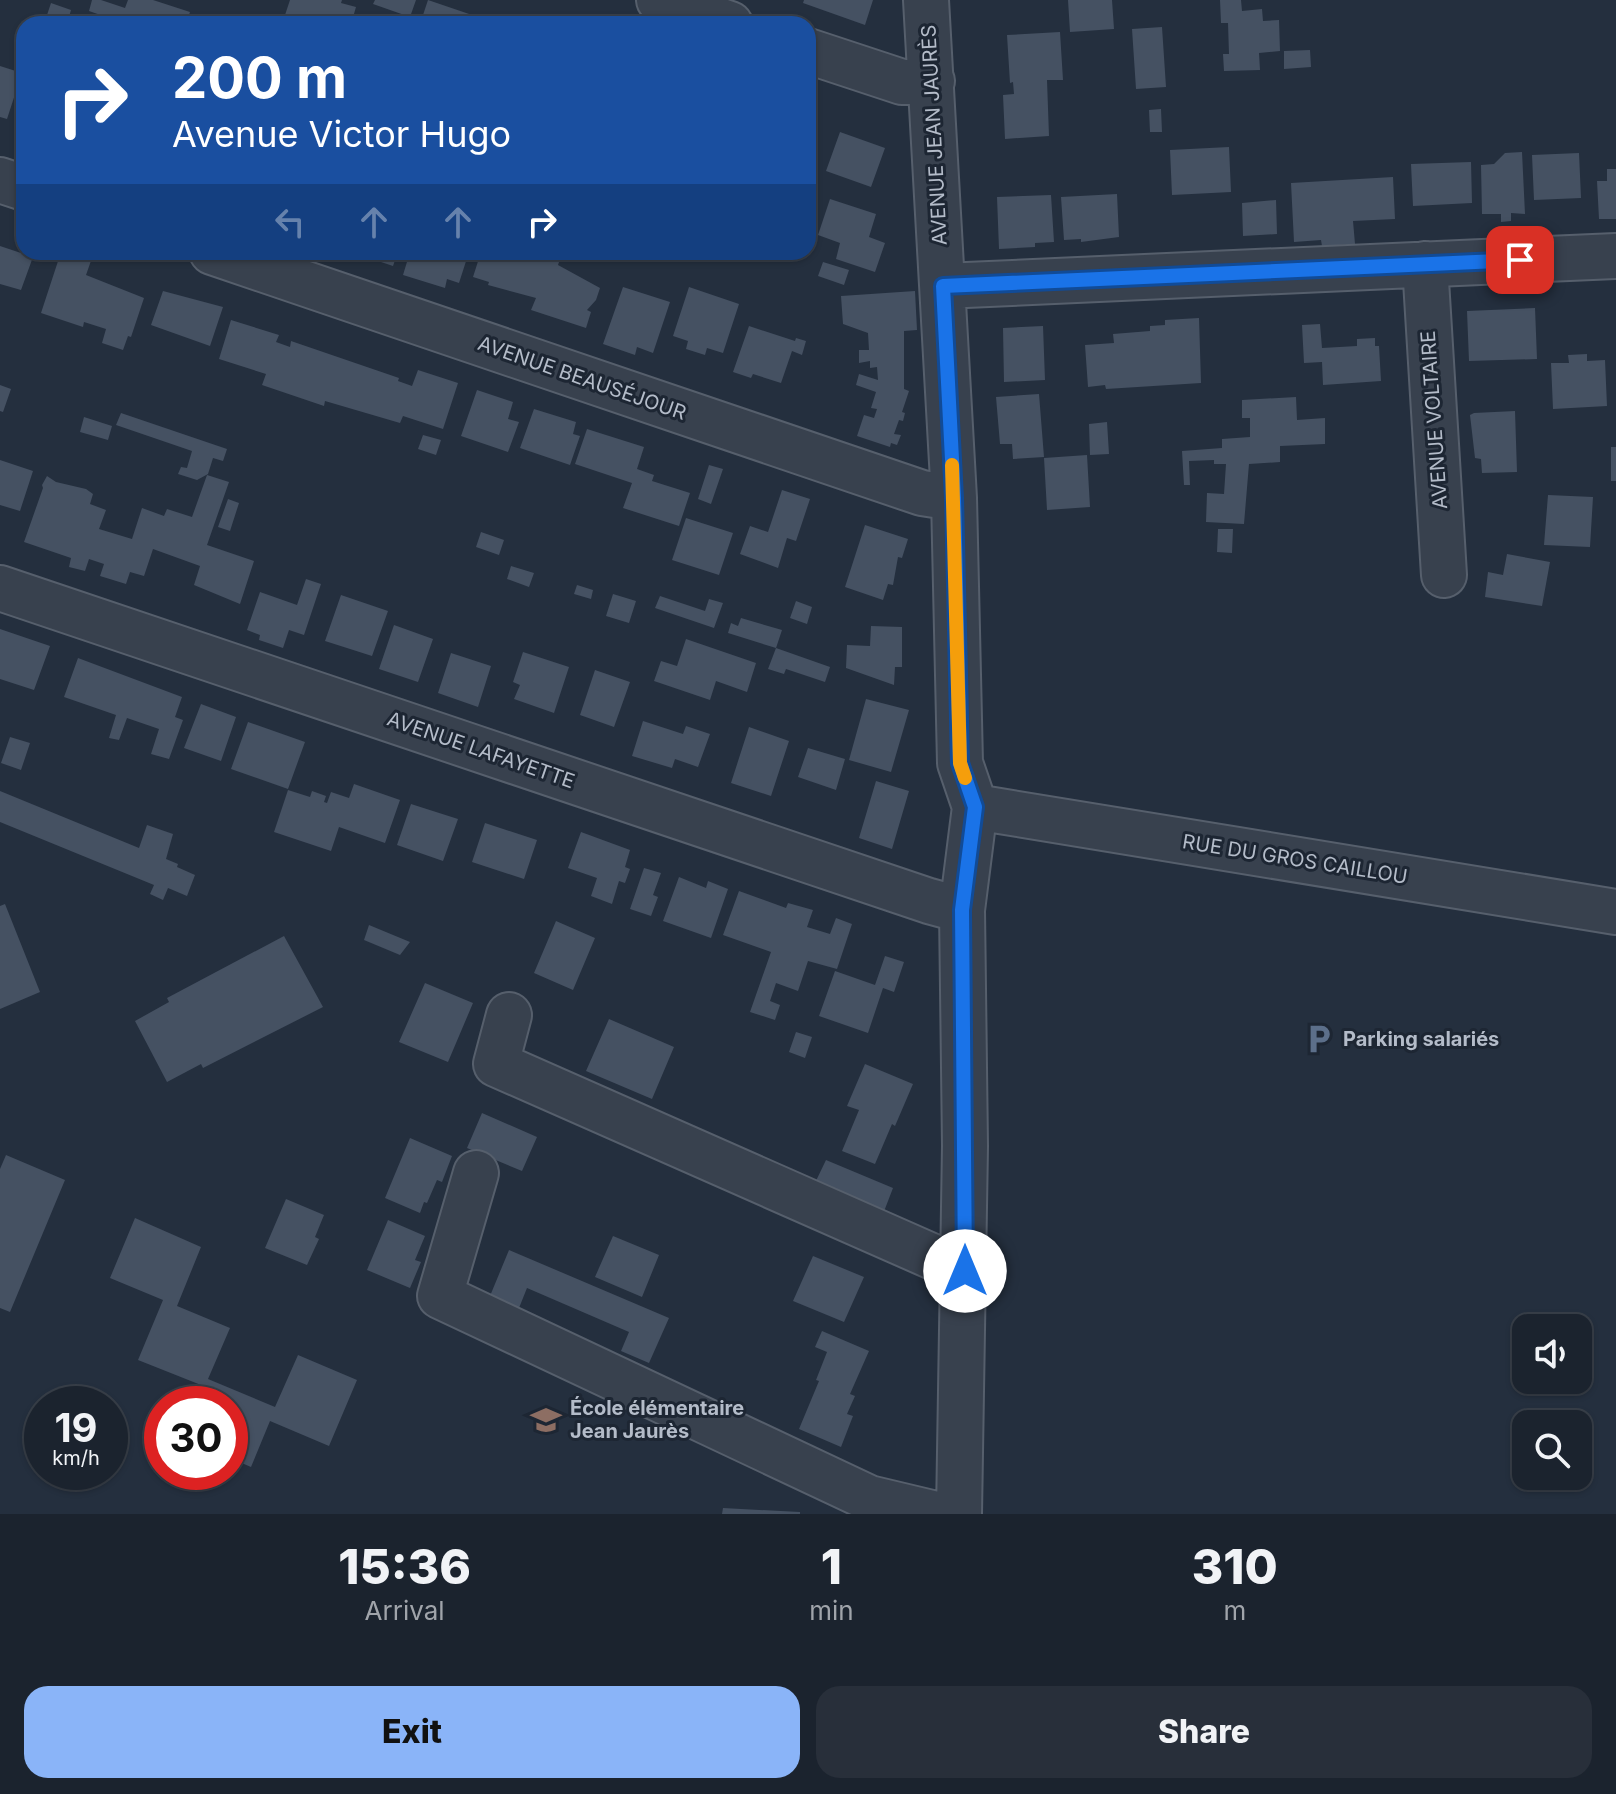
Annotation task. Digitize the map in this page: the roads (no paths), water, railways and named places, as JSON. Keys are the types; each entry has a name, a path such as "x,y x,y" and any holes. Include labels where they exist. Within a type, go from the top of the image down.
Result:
{"street":[{"path":"659,0 706,16"},
{"name":"AVENUE JEAN JAURÈS","path":"926,0 954,498 960,763 975,807 962,910 965,1271 959,1514"},
{"path":"816,54 902,82 932,81"},
{"path":"943,286 1616,256"},
{"name":"AVENUE BEAUSÉJOUR","path":"236,260 922,493 954,498"},
{"name":"AVENUE VOLTAIRE","path":"1425,264 1444,575"},
{"name":"AVENUE LAFAYETTE","path":"0,588 962,910"},
{"name":"RUE DU GROS CAILLOU","path":"975,807 1616,912"},
{"path":"509,1015 496,1064 965,1271"},
{"path":"476,1173 440,1296 869,1498 936,1514"}],"place":[{"name":"Parking salariés","path":"1319,1039"},
{"name":"École élémentaire Jean Jaurès","path":"546,1420"}]}
